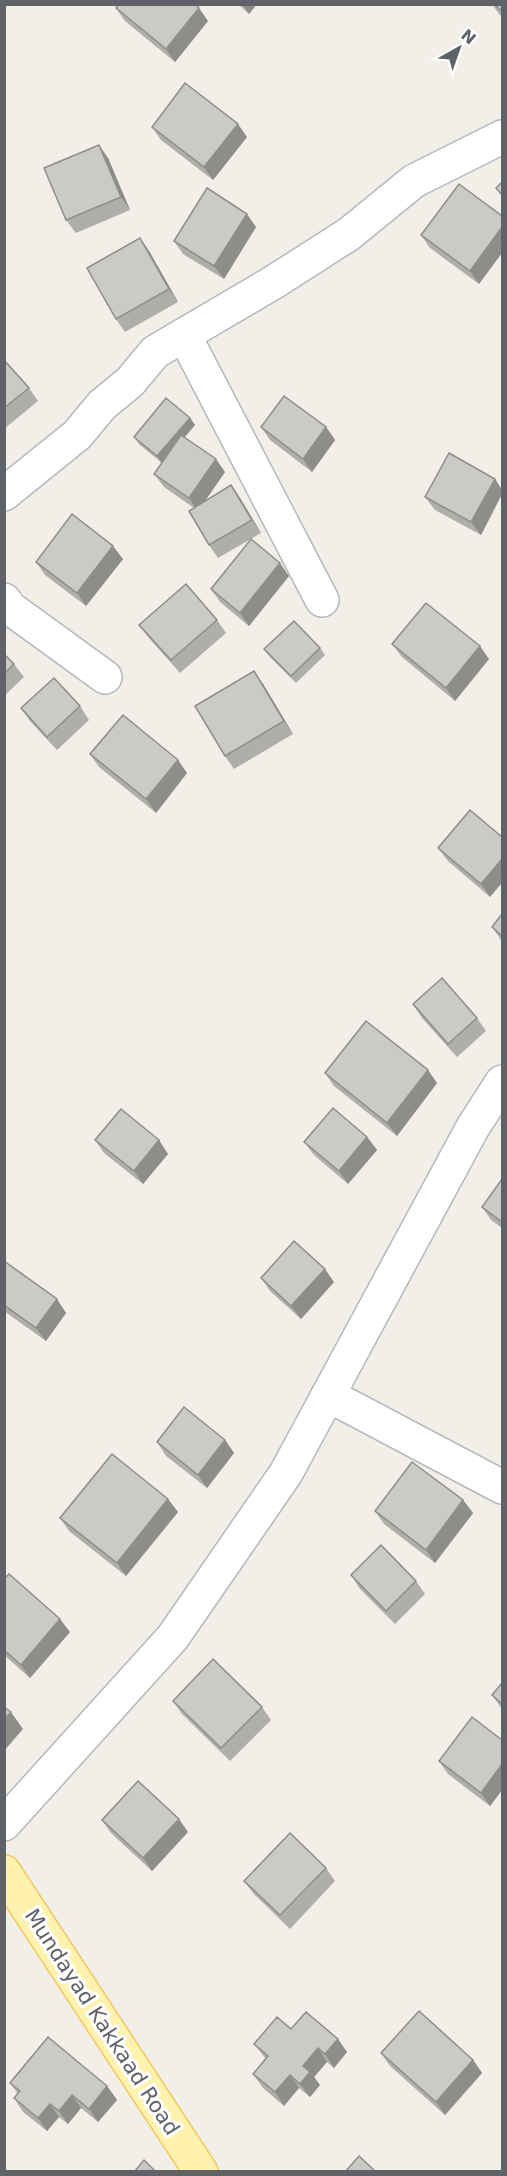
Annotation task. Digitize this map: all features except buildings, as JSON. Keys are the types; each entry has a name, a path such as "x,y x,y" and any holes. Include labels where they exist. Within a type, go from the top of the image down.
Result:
{"main road":[{"name":"Mundayad Kakkaad Road","path":"4,1872 201,2172"}],"street":[{"path":"4,494 77,435 102,405 130,382 155,352 274,282 349,234 414,182 502,137"},
{"path":"184,335 322,600"},
{"path":"4,600 10,608 105,677"},
{"path":"4,1824 173,1638 286,1473 473,1127 502,1082"},
{"path":"328,1395 502,1487"}]}
